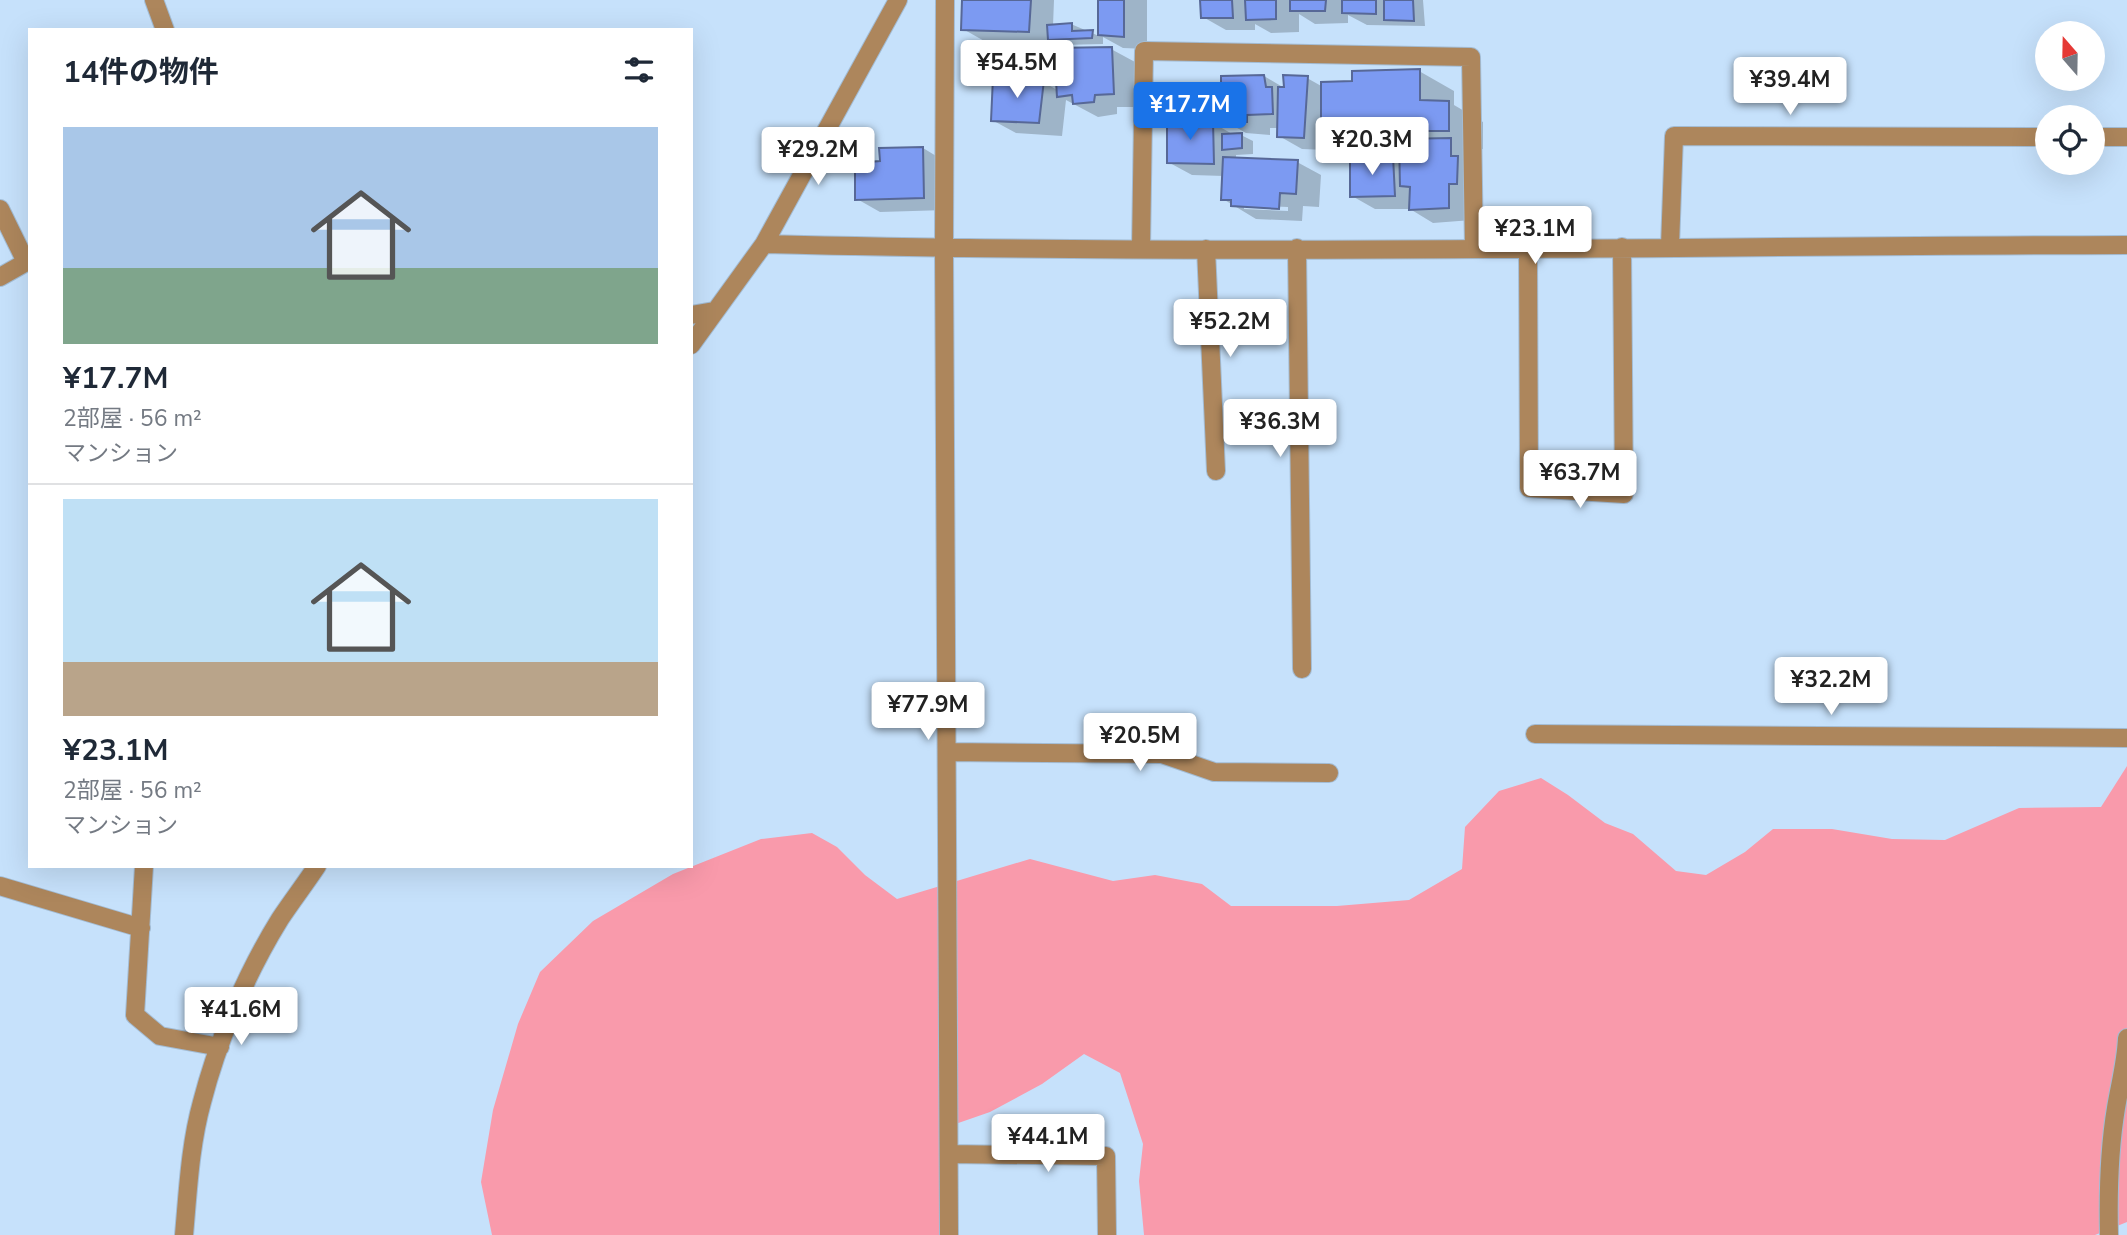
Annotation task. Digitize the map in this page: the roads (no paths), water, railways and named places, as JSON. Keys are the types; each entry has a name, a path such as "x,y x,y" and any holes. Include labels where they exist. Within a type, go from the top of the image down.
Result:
{"street":[{"path":"154,0 164,28"},
{"path":"693,342 764,244 898,0"},
{"path":"945,0 949,1235"},
{"path":"1141,249 1144,51 1471,57 1474,248"},
{"path":"1670,246 1674,136 2035,137"},
{"path":"2105,137 2127,137"},
{"path":"0,209 28,261 0,277"},
{"path":"764,244 1141,249 2127,245"},
{"path":"1528,247 1529,488 1624,494 1622,247"},
{"path":"1297,248 1302,669"},
{"path":"1206,249 1216,471"},
{"path":"693,315 714,311"},
{"path":"1535,734 2127,738"},
{"path":"947,752 1162,754 1214,772 1329,773"},
{"path":"144,868 135,1015 160,1036 220,1047"},
{"path":"184,1235 190,1163 201,1102 220,1047 245,987 279,920 316,868"},
{"path":"0,886 141,928"},
{"path":"2109,1235 2108,1186 2116,1109 2126,1065 2127,1038"},
{"path":"949,1154 1106,1156 1107,1235"}]}
